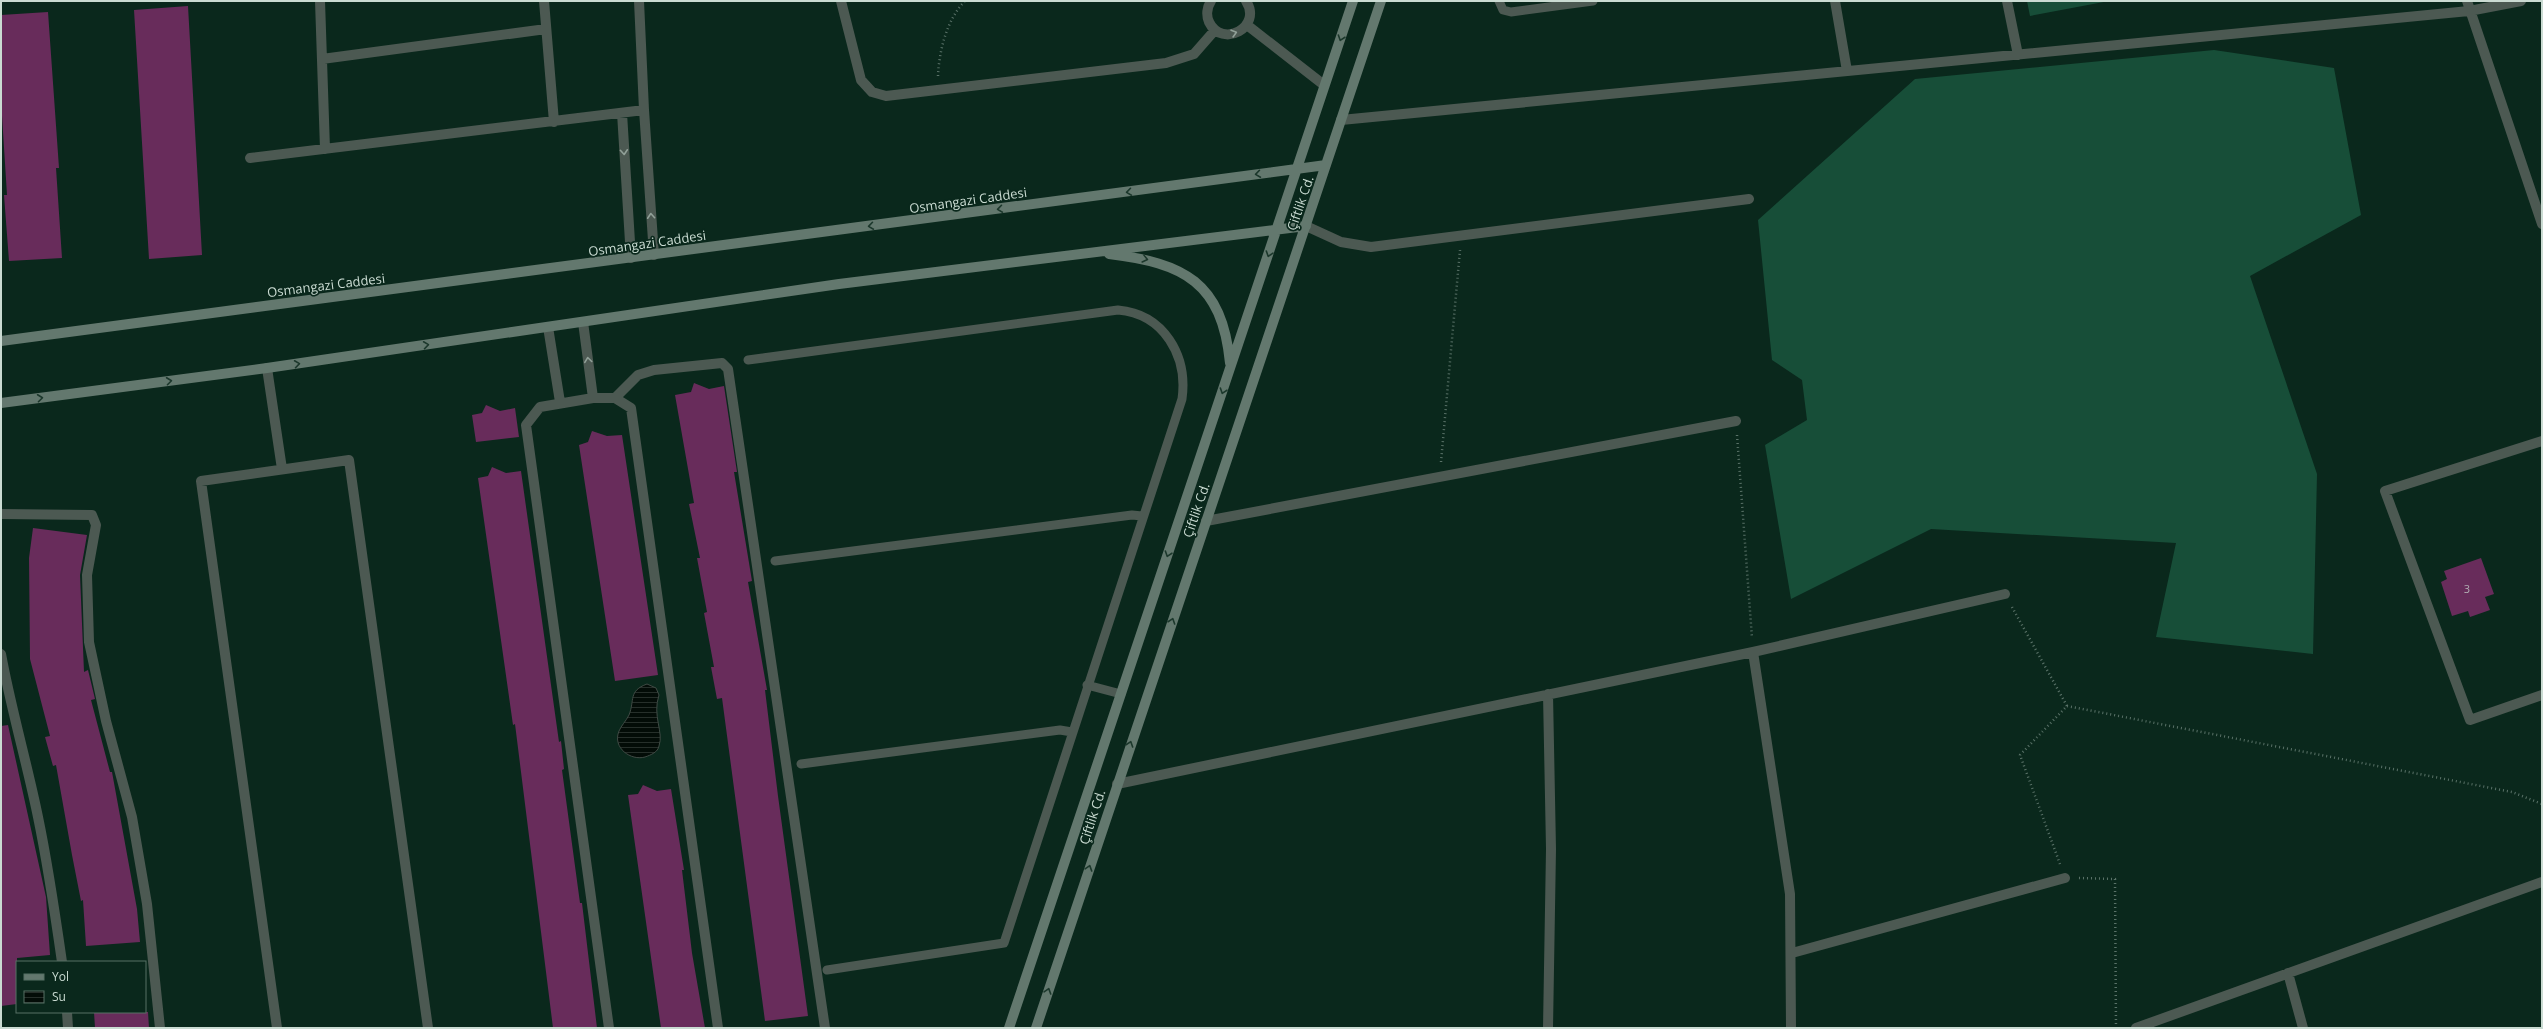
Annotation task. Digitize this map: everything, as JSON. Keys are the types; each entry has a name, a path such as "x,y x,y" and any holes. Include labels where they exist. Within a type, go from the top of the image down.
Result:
{"street":[{"path":"320,1 325,150"},
{"path":"544,1 554,122"},
{"path":"639,1 644,110 654,255"},
{"path":"841,1 861,80 872,92 886,96 1166,63 1194,54 1216,30"},
{"path":"1211,1 1207,18 1216,30 1222,34 1236,34 1247,25 1250,11 1246,1"},
{"name":"Çiftlik Cd.","path":"1009,1028 1353,1"},
{"name":"Çiftlik Cd.","path":"1036,1028 1381,1"},
{"path":"1835,1 1848,71"},
{"path":"2008,1 2018,55"},
{"path":"2467,1 2542,224"},
{"path":"1341,120 2470,11 2521,1"},
{"path":"1247,25 1324,85"},
{"path":"322,59 546,29"},
{"path":"250,158 644,110"},
{"path":"622,113 631,258"},
{"name":"Osmangazi Caddesi","path":"1,341 1326,166"},
{"path":"1,403 267,368 839,284 1277,229 1306,226 1341,242 1371,247 1749,199"},
{"path":"1093,252 1142,258 1170,266 1197,282 1214,302 1224,324 1231,368"},
{"path":"583,322 593,398"},
{"path":"548,327 560,402"},
{"path":"615,398 638,375 654,370 722,363 728,369 825,1028"},
{"path":"267,368 282,469"},
{"path":"609,1028 526,425 540,407 560,402 593,398 615,398 631,408 718,1028"},
{"path":"1206,521 1736,421"},
{"path":"2542,441 2385,491 2470,720 2542,695"},
{"path":"277,1028 200,481 349,460 428,1028"},
{"path":"1,514 92,515 96,525 87,575 89,642 106,721 132,817 147,904 160,1028"},
{"path":"1117,784 1753,652 2005,594"},
{"path":"1753,652 1790,894 1792,953 1791,1028"},
{"path":"1,654 12,711 38,816 52,891 62,961"},
{"path":"1548,694 1551,849 1548,1028"},
{"path":"1792,953 2065,878"},
{"path":"2136,1028 2542,882"},
{"path":"2288,973 2303,1028"},
{"path":"67,1013 68,1028"}],"lane":[{"path":"1499,1 1506,12 1593,1"},
{"path":"748,360 1118,310 1140,314 1155,324 1171,341 1181,363 1183,387 1182,399 1142,516 1004,943 827,970"},
{"path":"775,561 1132,515 1142,516"},
{"path":"1087,685 1121,694"},
{"path":"802,764 1060,730 1072,732"}],"path":[{"path":"937,90 938,61 947,32 960,6 965,1"},
{"path":"1440,477 1461,236"},
{"path":"1736,421 1753,652"},
{"path":"2005,594 2067,706"},
{"path":"2067,706 2020,754 2065,878 2115,879 2116,1028"},
{"path":"2067,706 2512,792 2542,804"}],"green space":[{"path":"2027,1 2109,1 2030,16"},
{"path":"2214,50 2334,68 2361,215 2250,276 2317,474 2313,654 2156,637 2176,543 1931,529 1791,599 1765,445 1807,420 1802,380 1772,360 1758,220 1915,79"}],"water":[{"path":"647,684 656,688 659,695 657,703 657,717 660,741 657,750 654,753 640,758 624,752 618,743 618,737 619,731 631,710 633,696 637,690"}],"building":[{"path":"188,6 202,255 149,259 134,10"},
{"path":"48,12 59,168 56,168 62,258 9,261 4,195 7,195 1,100 1,15"},
{"path":"694,383 709,389 724,386 737,472 734,472 752,581 748,582 767,690 765,690 778,796 808,1016 765,1021 722,698 717,699 711,667 714,667 704,613 707,612 697,558 700,558 689,504 694,503 675,395 691,392"},
{"path":"486,405 500,411 515,408 519,437 476,442 472,415 482,413"},
{"path":"592,431 607,436 622,435 658,675 615,681 579,445 588,442"},
{"path":"492,467 506,473 521,471 559,742 561,741 564,769 562,770 580,903 582,903 597,1028 553,1028 515,724 513,725 478,478 488,476"},
{"path":"33,528 87,535 80,575 84,672 88,670 95,699 91,700 110,772 112,772 137,909 140,942 86,946 83,900 81,901 56,765 53,766 45,737 50,736 30,659 29,558"},
{"path":"2481,558 2494,594 2485,597 2490,610 2470,617 2468,611 2452,616 2441,582 2447,579 2444,571"},
{"path":"8,725 46,897 50,955 17,958 16,1004 1,1006 1,726"},
{"path":"643,785 657,791 671,789 684,870 682,870 692,953 705,1028 661,1028 628,795 638,794"},
{"path":"148,1012 149,1028 95,1028 94,1013"}]}
